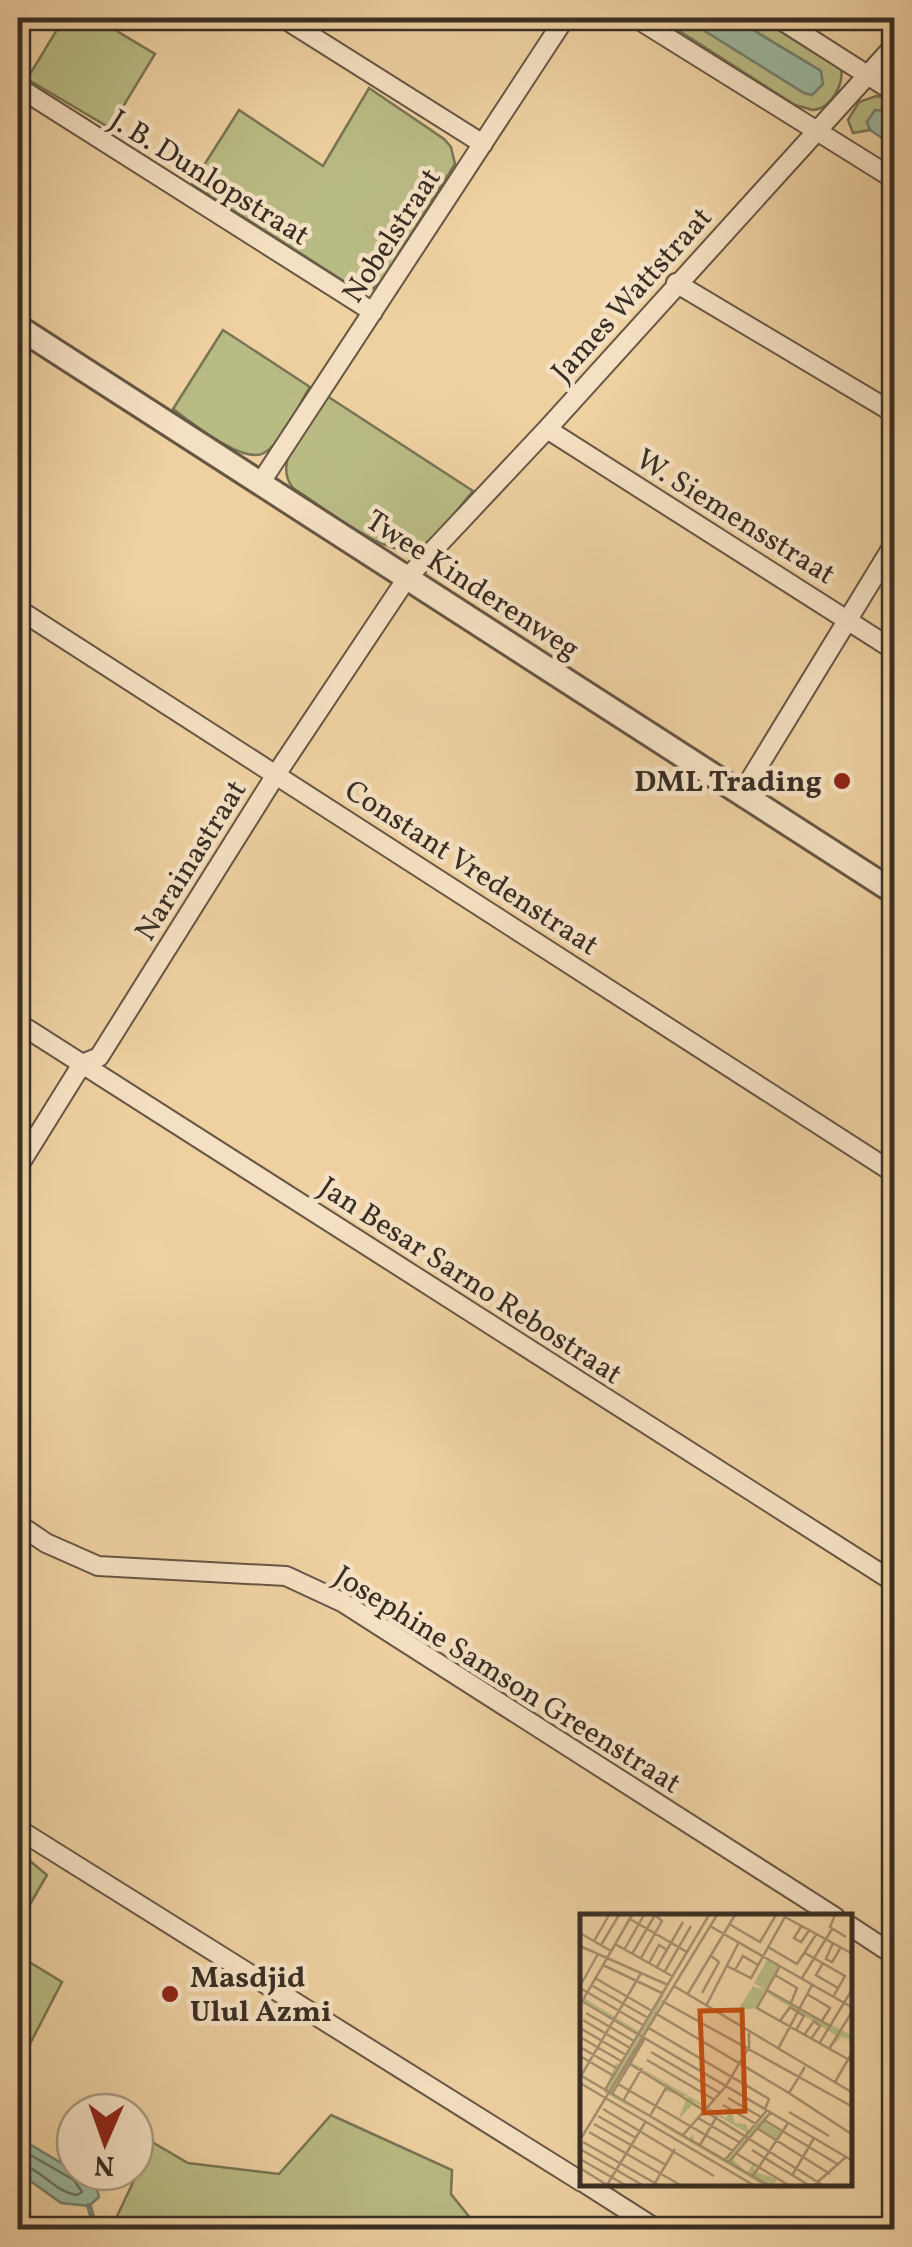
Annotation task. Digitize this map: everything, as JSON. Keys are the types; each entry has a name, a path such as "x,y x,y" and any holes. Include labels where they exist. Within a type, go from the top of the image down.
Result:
{"street":[{"path":"283,18 482,144"},
{"name":"Nobelstraat","path":"261,482 565,18"},
{"path":"636,18 894,179"},
{"path":"778,18 894,92"},
{"name":"James Wattstraat","path":"407,578 894,46"},
{"name":"J. B. Dunlopstraat","path":"18,87 373,312"},
{"path":"676,283 894,413"},
{"name":"Twee Kinderenweg","path":"18,327 894,892"},
{"name":"W. Siemensstraat","path":"547,429 894,650"},
{"path":"742,793 894,544"},
{"name":"Narainastraat","path":"18,1167 82,1064 99,1058 277,773 407,578"},
{"name":"Constant Vredenstraat","path":"18,609 894,1172"},
{"name":"Jan Besar Sarno Rebostraat","path":"18,1023 894,1582"},
{"name":"Josephine Samson Greenstraat","path":"18,1524 46,1543 98,1566 286,1576 342,1602 829,1914"},
{"path":"18,1828 580,2180"},
{"path":"852,1927 894,1955"},
{"path":"590,2187 658,2230"}],"green space":[{"path":"64,18 95,18 155,54 110,128 27,79"},
{"path":"659,18 684,18 812,95 821,71 733,18 759,18 841,69 838,88 831,101 819,109 795,105"},
{"path":"369,88 444,139 451,147 455,164 381,282 370,291 361,292 192,184 239,110 323,166"},
{"path":"876,96 894,99 894,117 885,111 867,122 870,130 853,133 848,120 859,102"},
{"path":"223,330 310,387 284,432 264,453 255,455 231,448 173,409"},
{"path":"327,396 473,491 426,543 406,550 390,547 293,488 287,477 289,453"},
{"path":"18,1851 47,1875 18,1925"},
{"path":"18,1955 62,1982 18,2067"},
{"path":"331,2115 452,2170 451,2194 479,2229 111,2229 128,2192 155,2192 155,2144 188,2163 279,2174"}],"water":[{"path":"684,18 733,18 821,71 823,84 812,95 804,93"},
{"path":"875,110 894,117 894,146 870,130 867,122"},
{"path":"18,2137 55,2159 55,2192 98,2192 99,2197 89,2206 61,2203 18,2172"}],"waterway":[{"path":"89,2206 96,2230"}],"place":[{"name":"DML Trading","path":"842,781"},
{"name":"Masdjid Ulul Azmi","path":"170,1994"}]}
